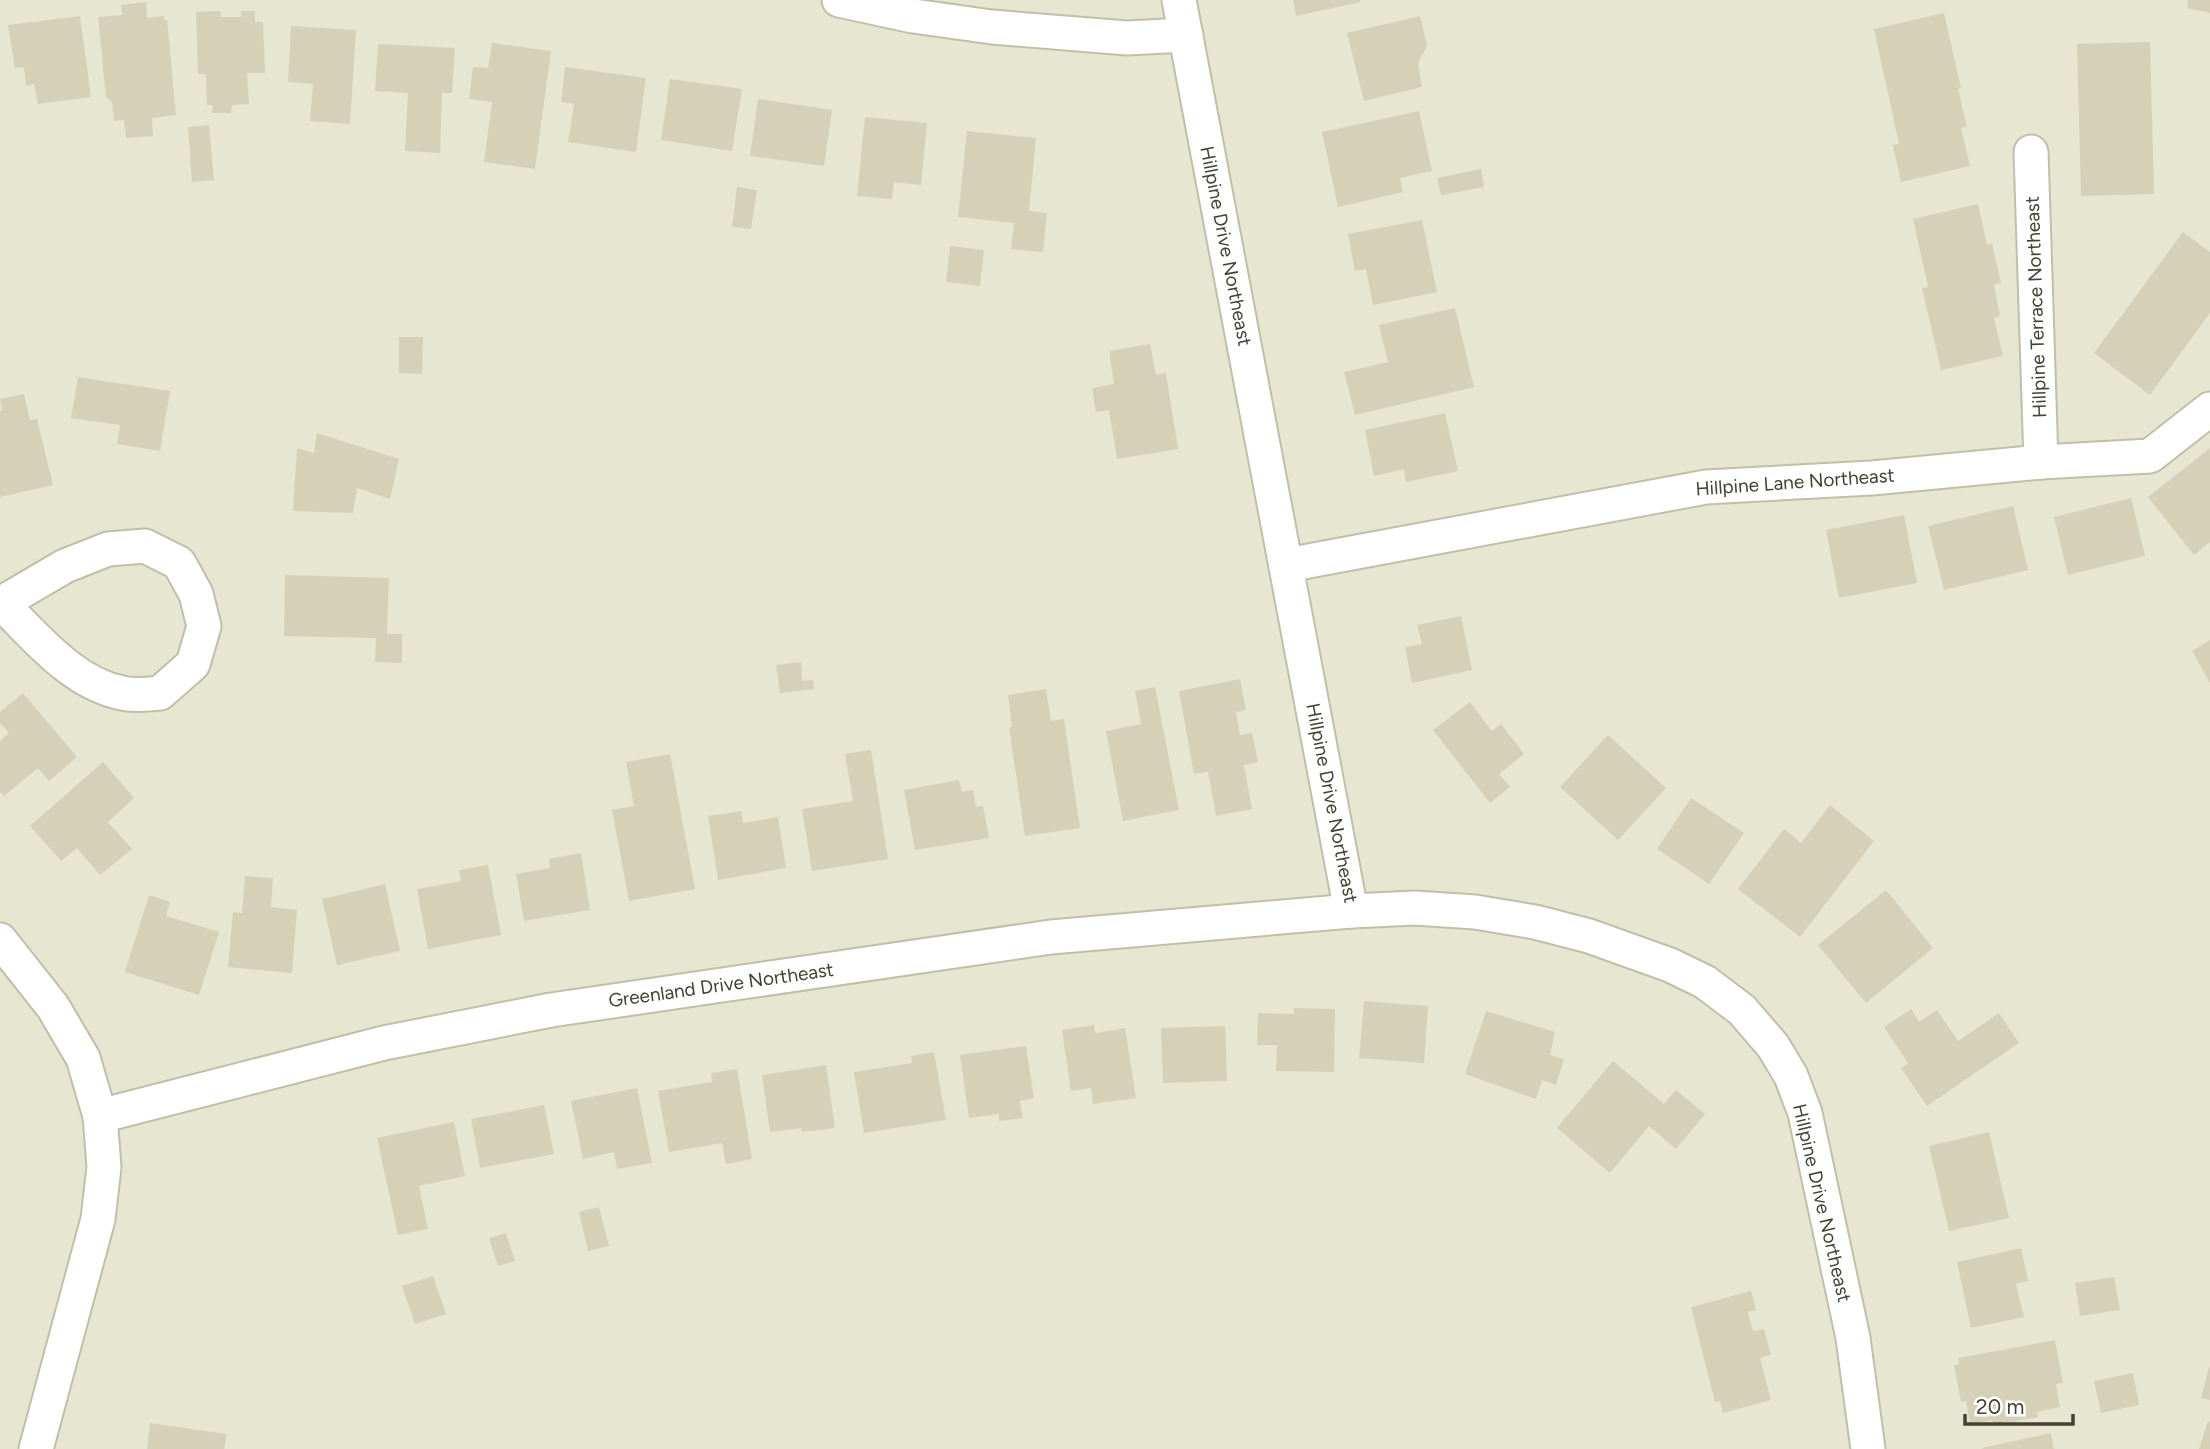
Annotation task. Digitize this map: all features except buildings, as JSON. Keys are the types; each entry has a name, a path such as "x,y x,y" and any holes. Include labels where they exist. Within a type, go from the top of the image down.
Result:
{"street":[{"path":"839,0 913,16 992,27 1127,38 1186,35"},
{"name":"Hillpine Drive Northeast","path":"1179,0 1351,911 1415,908 1475,912 1535,922 1589,936 1670,965 1705,982 1742,1010 1773,1046 1791,1076 1805,1112 1853,1338 1868,1449"},
{"name":"Hillpine Terrace Northeast","path":"2031,152 2041,461"},
{"name":"Hillpine Lane Northeast","path":"1287,565 1706,487 1872,478 2041,461 2151,456 2210,409"},
{"path":"145,546 178,563 196,594 204,626 193,664 160,693 124,694 88,682 1,604 65,566 86,557 108,549 145,546"},
{"name":"Greenland Drive Northeast","path":"100,1116 383,1043 551,1010 1051,937 1351,911"},
{"path":"0,940 53,1007 83,1058 100,1116 104,1167 98,1219 36,1449"}],"shaded area":[{"path":"0,0 2210,0 2210,1449 0,1449"}]}
